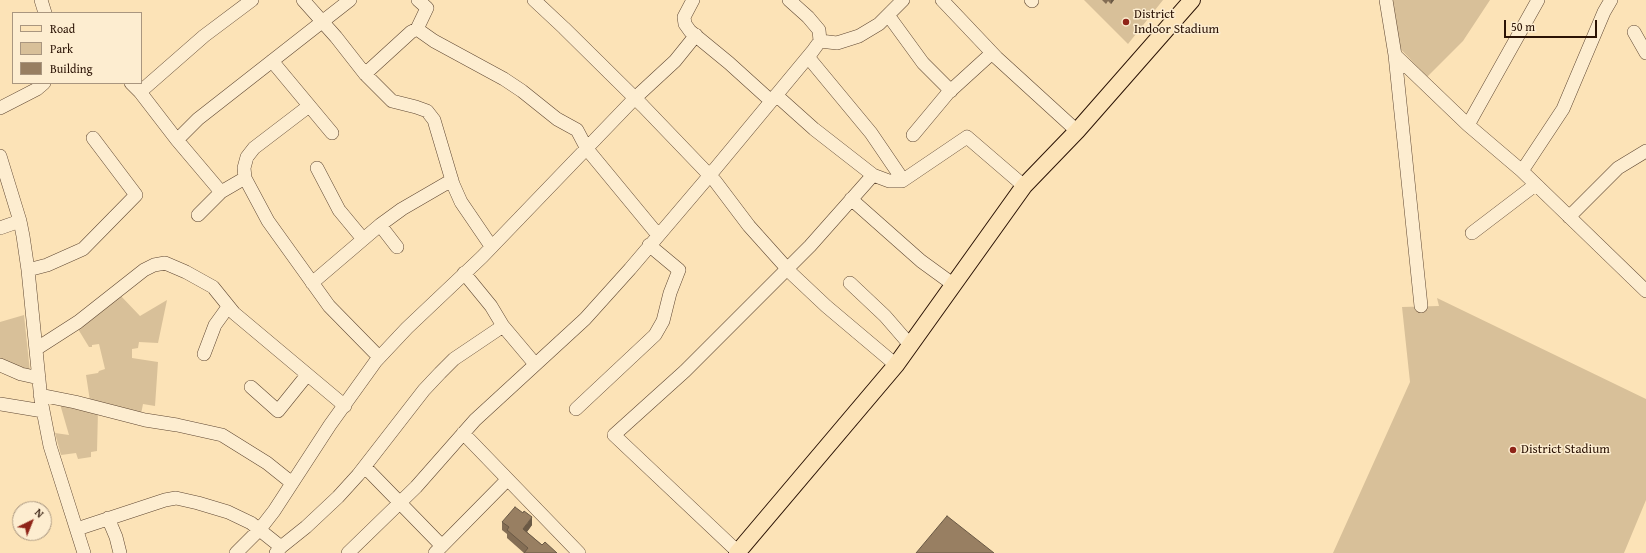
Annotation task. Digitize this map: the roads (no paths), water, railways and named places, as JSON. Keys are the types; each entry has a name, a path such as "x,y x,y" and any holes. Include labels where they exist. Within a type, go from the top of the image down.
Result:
{"main road":[{"path":"737,552 911,346 1024,186 1077,131 1192,0"}],"street":[{"path":"41,0 45,12"},
{"path":"142,82 252,0"},
{"path":"303,0 323,22 365,74 392,101 427,111 434,120 452,180 461,202 491,246"},
{"path":"177,140 198,119 350,0"},
{"path":"365,74 411,32 417,29 427,8 418,0"},
{"path":"534,0 635,98 710,175 750,226 788,268 826,306 896,365"},
{"path":"693,0 684,17 685,24 696,35 872,175 889,181 903,180 967,137 1024,186"},
{"path":"348,553 400,504 475,420 584,319 630,269 808,57 820,41 819,30 808,17 789,0"},
{"path":"820,41 837,43 859,36 879,24 904,0"},
{"path":"942,0 992,53 1077,131"},
{"path":"1386,0 1395,56 1421,306"},
{"path":"1468,125 1538,0"},
{"path":"1522,171 1563,109 1604,12 1611,0"},
{"path":"888,15 923,63 951,91"},
{"path":"417,29 434,41 481,66 522,91 557,119 577,130 587,149 653,240 679,270 670,293 663,321 654,335 576,409"},
{"path":"1634,32 1646,52"},
{"path":"236,553 260,529 274,511 379,357 464,274 635,98 675,61 696,35"},
{"path":"913,135 951,91 992,53"},
{"path":"1395,56 1468,125 1522,171 1646,291"},
{"path":"808,57 871,134 903,180"},
{"path":"272,61 332,133"},
{"path":"0,108 37,89 43,84"},
{"path":"135,87 221,192"},
{"path":"310,106 254,148 247,157 244,168 245,178 268,221 329,306 379,357"},
{"path":"28,270 47,265 83,249 136,195 93,138"},
{"path":"1569,217 1618,168 1646,151"},
{"path":"0,156 20,221 28,270 40,395 50,446 84,553"},
{"path":"317,168 338,210 363,239"},
{"path":"737,552 614,435 685,371 810,246 872,175"},
{"path":"198,215 221,192 245,178"},
{"path":"312,283 380,225 402,209 452,180"},
{"path":"1472,233 1535,184"},
{"path":"851,199 921,261 954,285"},
{"path":"0,228 20,221"},
{"path":"380,225 397,247"},
{"path":"36,349 78,322 144,270 154,265 165,263 186,272 212,287 234,313 345,406"},
{"path":"464,274 491,306 503,326 535,364"},
{"path":"850,283 885,316 911,346"},
{"path":"204,354 215,325 228,306"},
{"path":"77,529 165,500 176,498 198,502 228,512 251,523 260,529 278,550 306,527 338,497 365,467 424,390 440,372 454,359 503,326"},
{"path":"0,365 21,374 39,378"},
{"path":"251,387 278,411 307,375"},
{"path":"40,395 75,402 145,420 222,435 267,463 292,483"},
{"path":"0,404 43,411"},
{"path":"463,433 579,553"},
{"path":"365,467 439,549 507,480"},
{"path":"108,518 116,537 120,553"}],"place":[{"name":"District Indoor Stadium","path":"1126,22"},
{"name":"District Stadium","path":"1513,450"}]}
